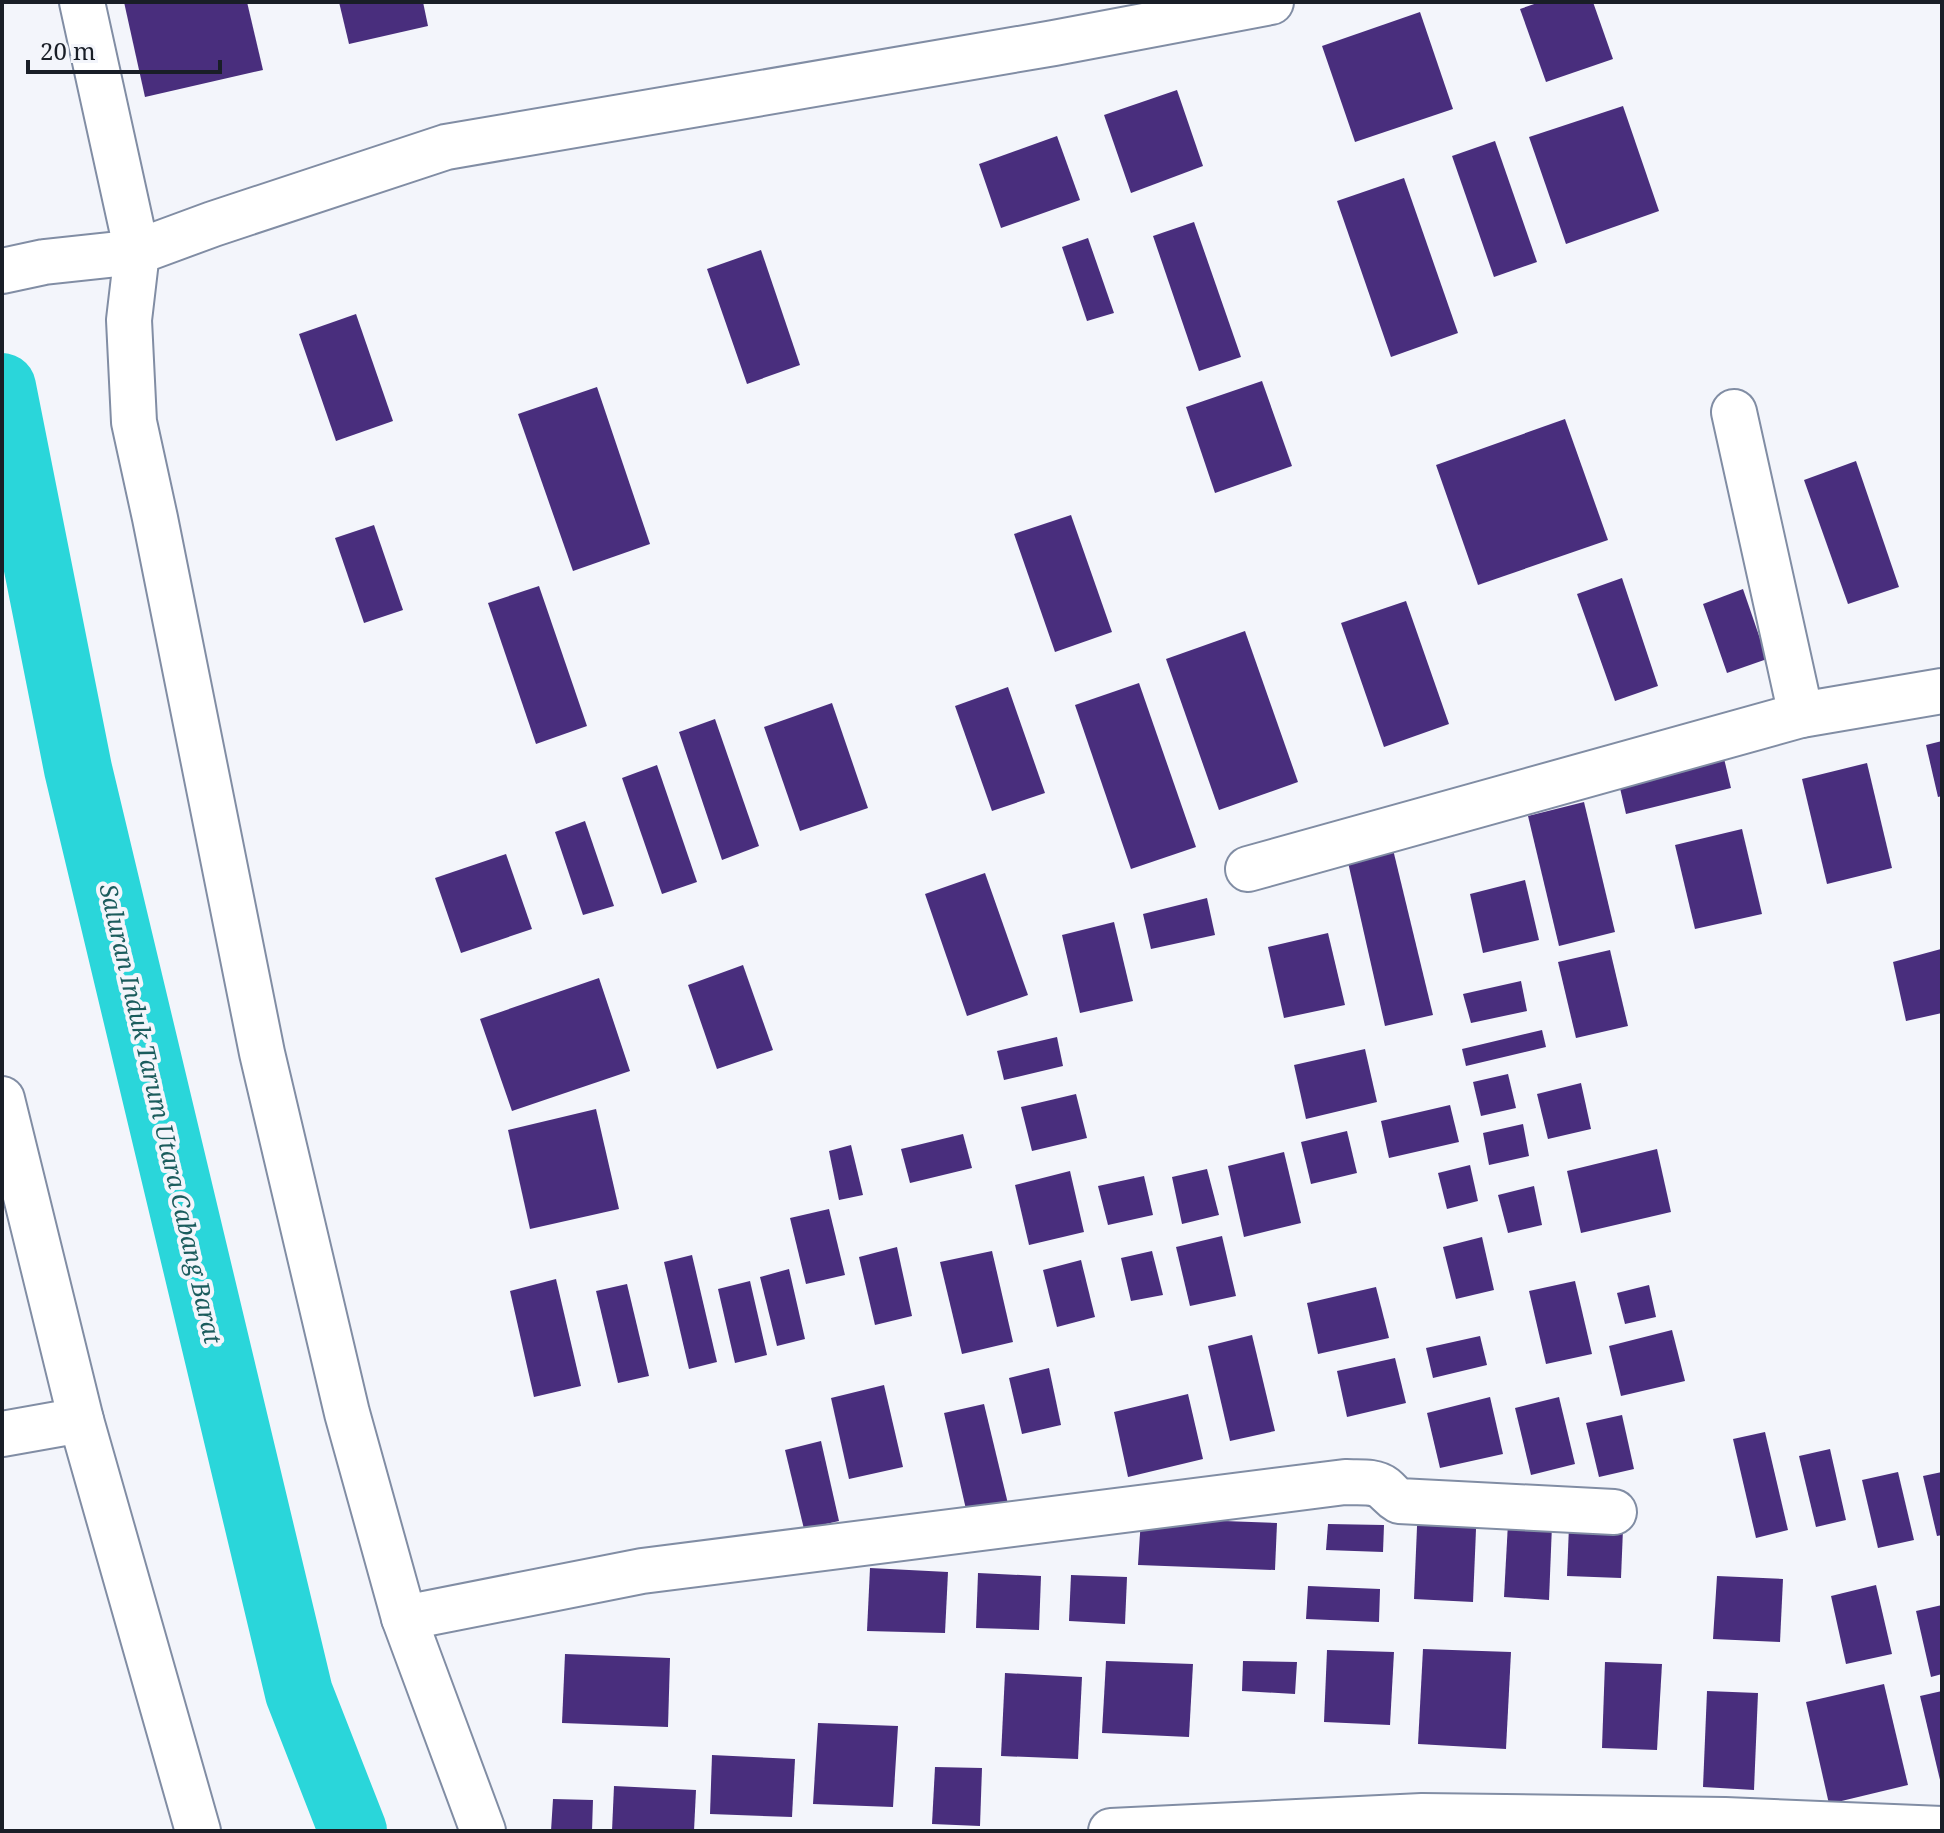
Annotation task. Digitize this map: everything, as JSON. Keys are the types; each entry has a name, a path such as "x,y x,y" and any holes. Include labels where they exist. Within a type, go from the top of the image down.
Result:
{"street":[{"path":"82,2 137,252 129,320 134,422 262,1053 347,1413 404,1618 483,1831"},
{"path":"23,266 137,252 446,147 1054,43 1271,2"},
{"path":"1734,412 1801,715"},
{"path":"1248,869 1801,715 1942,691"},
{"path":"2,1099 81,1420 198,1831"},
{"path":"2,1434 81,1420"},
{"path":"404,1618 642,1571 1345,1482 1374,1483 1399,1501 1614,1512"},
{"path":"1111,1831 1422,1816 1725,1820 1942,1829"}],"building":[{"path":"124,2 247,2 263,70 145,97"},
{"path":"339,2 423,2 428,26 349,44"},
{"path":"1540,2 1593,2 1613,59 1546,82 1520,9"},
{"path":"1420,12 1453,109 1355,142 1322,46"},
{"path":"1177,90 1203,166 1131,193 1104,115"},
{"path":"1623,106 1659,211 1566,244 1529,137"},
{"path":"1057,136 1080,200 1001,228 979,164"},
{"path":"1495,141 1537,262 1494,277 1452,156"},
{"path":"1404,178 1458,333 1391,357 1337,201"},
{"path":"1194,222 1241,357 1199,371 1153,236"},
{"path":"1088,238 1114,313 1087,321 1062,247"},
{"path":"761,250 800,365 747,384 707,269"},
{"path":"356,314 393,421 336,441 299,334"},
{"path":"1262,381 1292,466 1215,493 1186,407"},
{"path":"597,387 650,544 573,571 518,414"},
{"path":"1565,419 1608,540 1478,585 1436,465"},
{"path":"1856,461 1899,587 1848,604 1804,480"},
{"path":"1071,515 1112,632 1055,652 1014,534"},
{"path":"374,525 403,610 364,623 335,538"},
{"path":"1622,578 1658,686 1615,701 1577,594"},
{"path":"539,586 587,726 536,744 488,603"},
{"path":"1743,589 1767,659 1727,673 1703,604"},
{"path":"1406,601 1449,724 1384,747 1341,623"},
{"path":"1245,631 1298,782 1219,810 1166,659"},
{"path":"1139,683 1196,847 1131,869 1075,705"},
{"path":"1008,687 1045,793 992,811 955,706"},
{"path":"832,703 868,808 800,831 764,727"},
{"path":"715,719 759,846 722,860 679,732"},
{"path":"1942,741 1942,796 1938,797 1926,745"},
{"path":"1722,750 1731,788 1626,814 1617,775"},
{"path":"1867,763 1892,868 1827,884 1802,779"},
{"path":"657,765 697,882 662,894 622,778"},
{"path":"1584,802 1615,932 1559,946 1528,816"},
{"path":"585,821 614,906 583,915 555,832"},
{"path":"1742,829 1762,914 1695,929 1675,845"},
{"path":"1390,837 1433,1015 1385,1026 1345,849"},
{"path":"506,854 532,929 461,953 435,878"},
{"path":"985,873 1028,995 967,1016 925,894"},
{"path":"1525,880 1539,940 1483,953 1470,894"},
{"path":"1207,898 1215,935 1151,949 1143,914"},
{"path":"1114,922 1133,1001 1080,1013 1062,935"},
{"path":"1328,933 1345,1005 1284,1018 1268,947"},
{"path":"1941,949 1942,1013 1906,1021 1893,962"},
{"path":"1610,950 1628,1026 1576,1038 1558,962"},
{"path":"743,965 773,1050 717,1069 688,985"},
{"path":"599,978 630,1071 512,1111 480,1019"},
{"path":"1521,981 1527,1011 1471,1023 1463,994"},
{"path":"1542,1030 1546,1047 1466,1066 1462,1049"},
{"path":"1057,1037 1063,1066 1004,1080 997,1051"},
{"path":"1365,1049 1377,1102 1306,1119 1294,1065"},
{"path":"1508,1074 1516,1108 1481,1116 1473,1082"},
{"path":"1581,1083 1591,1129 1548,1139 1537,1094"},
{"path":"1076,1094 1087,1138 1032,1151 1021,1107"},
{"path":"1450,1105 1459,1142 1389,1158 1381,1121"},
{"path":"596,1109 619,1209 530,1229 508,1130"},
{"path":"1523,1124 1529,1156 1489,1165 1483,1133"},
{"path":"1347,1131 1357,1173 1311,1184 1301,1142"},
{"path":"963,1134 972,1168 910,1183 901,1149"},
{"path":"851,1145 863,1195 839,1200 829,1151"},
{"path":"1657,1149 1671,1212 1581,1233 1567,1171"},
{"path":"1284,1152 1301,1223 1244,1237 1228,1166"},
{"path":"1470,1165 1478,1201 1447,1209 1438,1173"},
{"path":"1207,1169 1219,1215 1182,1224 1172,1177"},
{"path":"1070,1171 1084,1232 1029,1245 1015,1185"},
{"path":"1144,1176 1153,1215 1108,1225 1098,1186"},
{"path":"1534,1186 1542,1225 1508,1233 1498,1195"},
{"path":"829,1209 845,1275 806,1284 790,1218"},
{"path":"1222,1236 1236,1296 1190,1306 1176,1247"},
{"path":"1482,1237 1494,1290 1456,1299 1443,1247"},
{"path":"897,1247 912,1316 875,1325 859,1257"},
{"path":"992,1251 1013,1342 962,1354 940,1262"},
{"path":"1152,1251 1163,1295 1131,1301 1121,1258"},
{"path":"692,1255 717,1362 689,1369 664,1262"},
{"path":"1081,1260 1095,1317 1057,1327 1043,1270"},
{"path":"789,1269 805,1339 777,1346 760,1277"},
{"path":"556,1279 581,1386 534,1397 510,1291"},
{"path":"750,1281 767,1355 735,1363 718,1289"},
{"path":"1575,1281 1592,1354 1546,1364 1529,1291"},
{"path":"627,1284 649,1376 618,1383 596,1291"},
{"path":"1649,1285 1656,1317 1625,1324 1617,1293"},
{"path":"1376,1287 1389,1338 1318,1354 1307,1303"},
{"path":"1672,1330 1685,1381 1621,1396 1609,1346"},
{"path":"1252,1335 1275,1431 1230,1441 1208,1346"},
{"path":"1480,1336 1487,1365 1433,1378 1426,1348"},
{"path":"1395,1358 1406,1403 1347,1417 1337,1371"},
{"path":"1049,1368 1061,1425 1022,1434 1009,1378"},
{"path":"884,1385 903,1467 849,1479 831,1398"},
{"path":"1188,1394 1203,1459 1128,1477 1114,1412"},
{"path":"1490,1397 1503,1454 1440,1468 1427,1413"},
{"path":"1559,1397 1575,1464 1531,1475 1515,1408"},
{"path":"984,1404 1009,1508 968,1518 944,1413"},
{"path":"1622,1415 1634,1469 1599,1477 1586,1423"},
{"path":"1765,1432 1788,1530 1756,1538 1733,1439"},
{"path":"821,1441 839,1521 804,1529 785,1450"},
{"path":"1830,1449 1846,1520 1816,1527 1799,1456"},
{"path":"1898,1472 1914,1540 1878,1548 1862,1480"},
{"path":"1942,1472 1942,1535 1937,1536 1923,1476"},
{"path":"1418,1503 1477,1505 1473,1602 1414,1599"},
{"path":"1141,1518 1277,1523 1275,1570 1138,1565"},
{"path":"1508,1523 1552,1525 1549,1600 1504,1597"},
{"path":"1328,1524 1384,1525 1383,1552 1326,1550"},
{"path":"1569,1526 1623,1529 1621,1578 1567,1576"},
{"path":"870,1568 948,1572 945,1633 867,1631"},
{"path":"978,1573 1041,1576 1039,1630 976,1628"},
{"path":"1071,1575 1127,1577 1125,1624 1069,1621"},
{"path":"1717,1576 1783,1579 1780,1642 1713,1639"},
{"path":"1876,1585 1892,1654 1846,1664 1831,1596"},
{"path":"1308,1586 1380,1589 1379,1622 1306,1619"},
{"path":"1942,1605 1942,1674 1931,1677 1916,1611"},
{"path":"1423,1649 1511,1652 1506,1749 1418,1744"},
{"path":"1327,1650 1394,1652 1390,1725 1324,1722"},
{"path":"565,1654 670,1658 668,1727 562,1723"},
{"path":"1106,1661 1193,1664 1189,1737 1102,1733"},
{"path":"1243,1661 1297,1662 1295,1694 1242,1691"},
{"path":"1605,1662 1662,1664 1657,1750 1602,1748"},
{"path":"1005,1673 1082,1677 1078,1759 1001,1756"},
{"path":"1884,1684 1908,1785 1829,1804 1806,1702"},
{"path":"1707,1691 1758,1693 1754,1790 1703,1787"},
{"path":"1942,1691 1942,1784 1941,1784 1920,1696"},
{"path":"818,1723 898,1726 893,1807 813,1804"},
{"path":"712,1755 795,1759 792,1817 710,1814"},
{"path":"935,1767 982,1768 980,1826 932,1824"},
{"path":"614,1786 696,1790 694,1831 612,1831"},
{"path":"553,1799 593,1800 592,1831 551,1831"}],"waterway":[{"name":"Saluran Induk Tarum Utara Cabang Barat","path":"2,387 78,769 299,1693 353,1831"}]}
